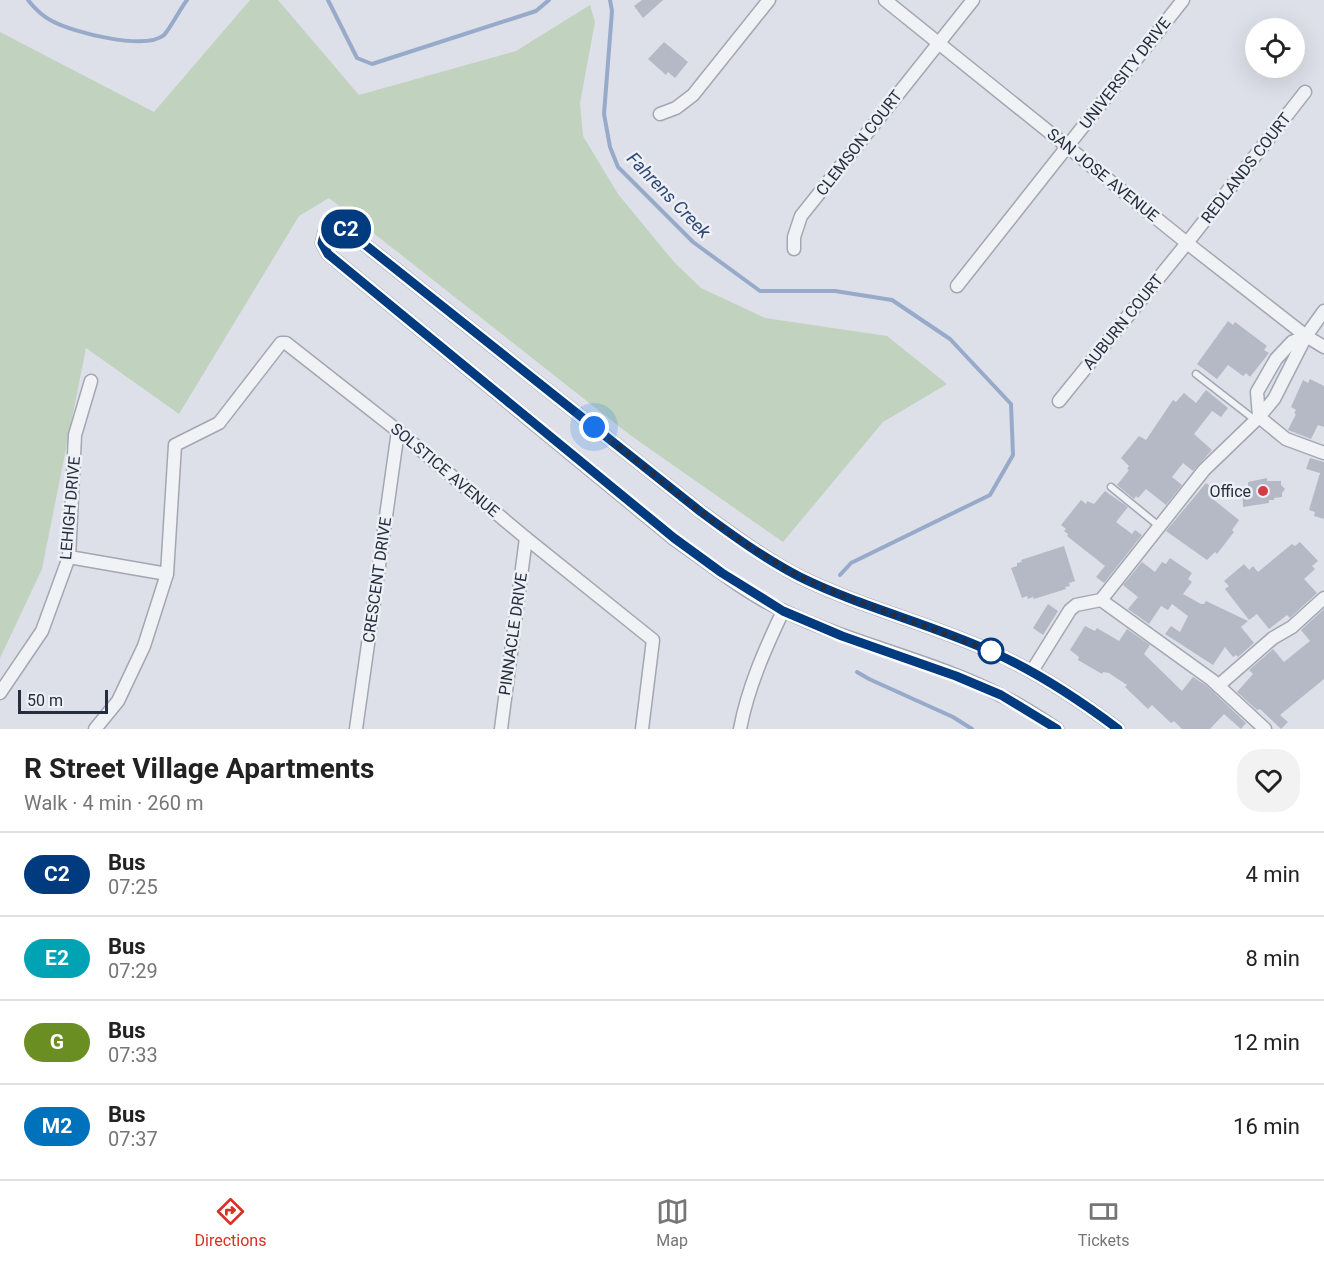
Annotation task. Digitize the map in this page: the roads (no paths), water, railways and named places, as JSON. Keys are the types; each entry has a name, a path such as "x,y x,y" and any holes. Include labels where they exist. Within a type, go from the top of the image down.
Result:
{"street":[{"path":"660,114 676,108 693,95 769,0"},
{"name":"SAN JOSE AVENUE","path":"885,0 1187,243 1306,336 1324,347"},
{"name":"CLEMSON COURT","path":"794,249 794,237 801,216 973,0"},
{"name":"UNIVERSITY DRIVE","path":"957,286 1183,0"},
{"name":"REDLANDS COURT","path":"1187,243 1305,92"},
{"path":"1057,729 1001,695 956,676 842,636 783,611 722,573 674,538 337,262 328,254 322,243 325,231 334,225 344,228 701,512 759,552 798,576 844,596 989,650 1032,671 1118,729"},
{"name":"AUBURN COURT","path":"1059,401 1187,243"},
{"path":"1032,671 1070,610 1076,604 1101,600 1204,470 1257,419 1274,399 1306,336 1324,311"},
{"path":"1257,419 1257,392 1276,359 1292,342 1306,336"},
{"name":"SOLSTICE AVENUE","path":"167,574 175,445 219,423 281,344 285,343 398,431 653,640 642,729"},
{"name":"LEHIGH DRIVE","path":"0,693 42,631 69,558 75,435 91,381"},
{"path":"1257,419 1286,439 1324,453"},
{"name":"CRESCENT DRIVE","path":"356,729 398,431"},
{"name":"PINNACLE DRIVE","path":"501,729 526,538"},
{"path":"69,558 167,574 139,655 118,700 95,729"},
{"path":"1218,686 1273,638 1292,627 1324,598"},
{"path":"1101,600 1218,686 1265,729"},
{"path":"740,729 743,712 760,661 783,611"}],"lane":[{"path":"1196,375 1257,419"},
{"path":"1111,487 1160,526"}],"waterway":[{"name":"Fahrens Creek","path":"28,0 42,15 62,25 125,41 155,39 164,35 187,0"},
{"name":"Fahrens Creek","path":"328,0 357,58 372,64 536,11 549,0"},
{"name":"Fahrens Creek","path":"610,0 612,11 604,114 610,147 618,167 693,242 760,291 835,291 892,300 950,339 1011,404 1013,455 990,495 851,563 840,575"},
{"name":"Fahrens Creek","path":"857,672 953,717 972,729"}],"place":[{"name":"Office","path":"1263,491"}]}
